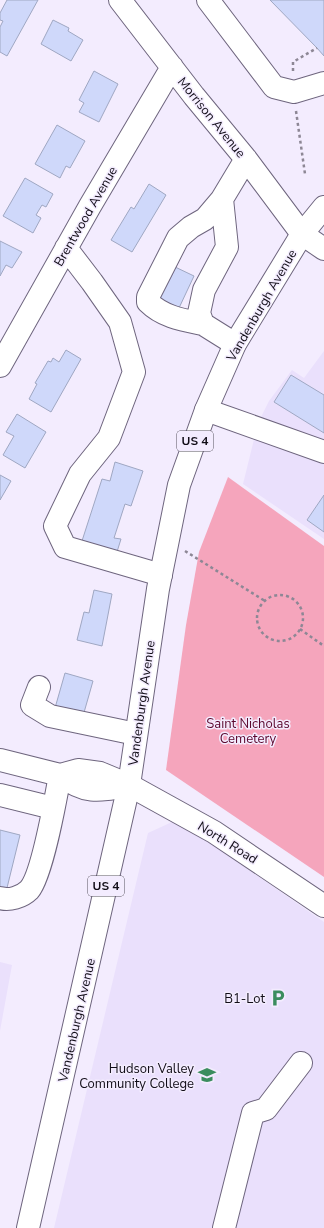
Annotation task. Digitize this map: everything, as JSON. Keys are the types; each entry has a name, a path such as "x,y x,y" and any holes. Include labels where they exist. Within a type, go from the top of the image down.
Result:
{"main road":[{"name":"Morrison Avenue","path":"120,0 246,159 302,234 324,249"},
{"path":"208,0 274,87 294,92 324,83"},
{"name":"Brentwood Avenue","path":"0,366 66,248 172,67"},
{"path":"235,344 203,324 179,319 158,311 148,302 148,297 178,238 191,227 205,219 222,199 246,159"},
{"path":"203,324 199,313 201,298 226,247 222,199"},
{"name":"Vandenburgh Avenue","path":"28,1228 129,785 161,575 179,485 206,410 235,344 302,234 324,207"},
{"path":"66,248 120,322 134,372 109,438 80,474 55,526 65,547 161,575"},
{"path":"206,410 324,452"},
{"path":"38,687 32,705 50,716 136,734"},
{"path":"0,760 60,775 73,785 98,791 129,785"},
{"path":"0,898 16,897 28,891 38,870 60,775"},
{"name":"North Road","path":"129,785 214,832 324,906"},
{"path":"0,795 53,808"},
{"path":"224,1228 254,1113 266,1109 301,1063"}],"path":[{"path":"294,74 293,62 317,48"},
{"path":"296,109 305,174"},
{"path":"169,541 265,601"},
{"path":"285,595 297,602 303,616 300,630 290,639 282,641 268,638 263,633 257,620 260,606 265,601 271,597 285,595"},
{"path":"300,630 324,646"}],"shaded area":[{"path":"324,351 324,539 243,484 258,423 269,401 292,370 304,378"},
{"name":"Hudson Valley Community College","path":"172,822 210,843 324,922 324,1228 54,1228 148,833"},
{"path":"0,962 12,965 0,1031"}],"green space":[{"name":"Saint Nicholas Cemetery","path":"228,477 324,546 324,877 166,770 186,625 199,552"}],"building":[{"path":"7,0 38,0 7,56 0,52 0,27 3,21 0,20 0,13"},
{"path":"270,0 324,0 324,56 317,48"},
{"path":"53,20 69,28 68,31 83,40 71,61 41,44"},
{"path":"94,71 118,84 99,122 79,112 84,103 79,100"},
{"path":"57,125 85,141 70,168 66,166 60,178 35,164"},
{"path":"25,178 53,194 46,207 42,205 36,215 41,218 33,233 3,216"},
{"path":"149,184 166,195 132,252 111,240 131,207 134,209"},
{"path":"0,241 22,252 12,268 6,265 0,276"},
{"path":"173,266 194,276 179,308 158,298"},
{"path":"66,350 81,359 51,412 29,399 37,384 35,383 48,361 51,362 53,358 59,362"},
{"path":"291,375 324,395 324,433 274,402"},
{"path":"17,414 46,432 25,468 3,455 14,436 6,432"},
{"path":"115,462 143,471 131,506 125,504 114,538 121,539 116,555 81,544 102,479 110,481"},
{"path":"0,475 11,481 0,500"},
{"path":"324,495 324,532 307,520"},
{"path":"94,590 112,594 102,646 77,640 84,612 89,613"},
{"path":"65,673 93,681 83,716 55,708"},
{"path":"0,830 20,835 5,896 0,894"}],"place":[{"name":"B1-Lot","path":"278,998"},
{"name":"Hudson Valley Community College","path":"207,1075"}]}
